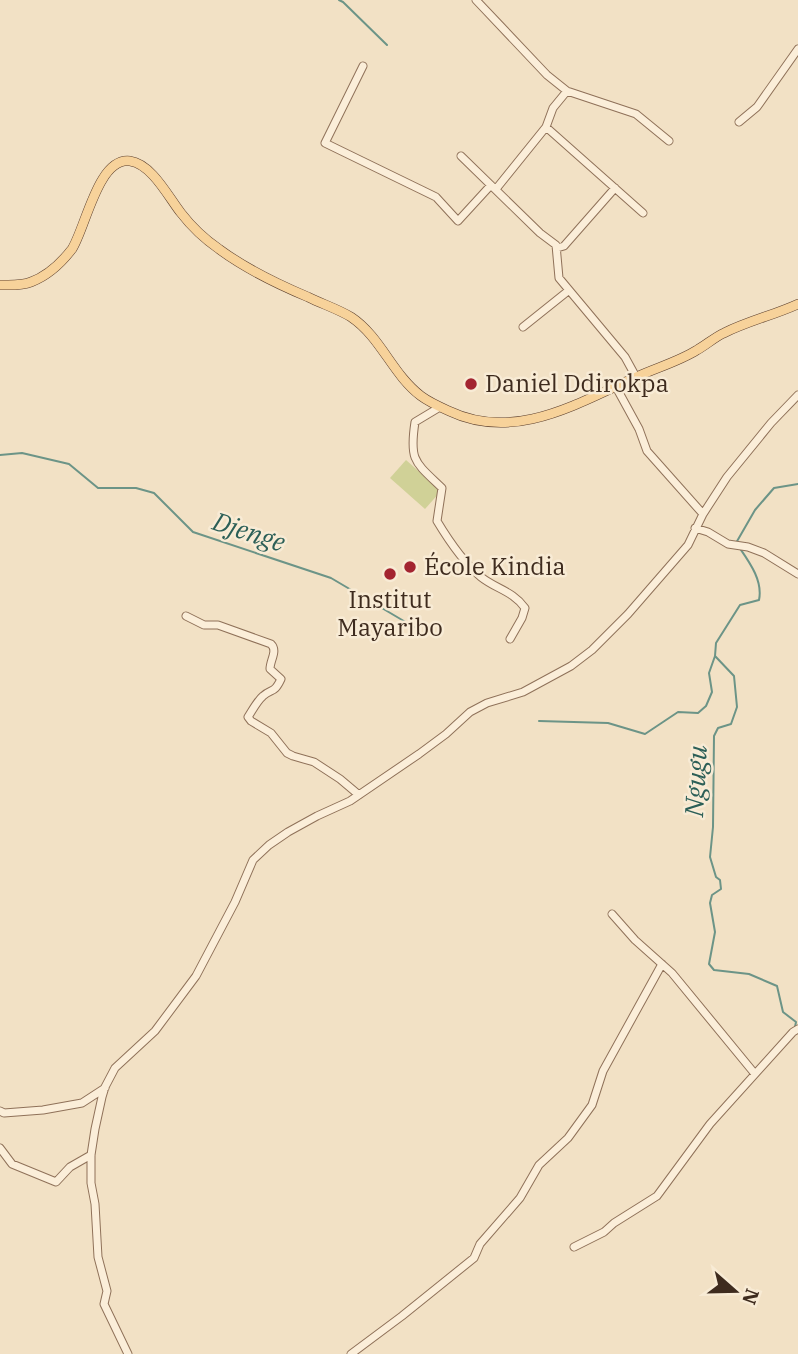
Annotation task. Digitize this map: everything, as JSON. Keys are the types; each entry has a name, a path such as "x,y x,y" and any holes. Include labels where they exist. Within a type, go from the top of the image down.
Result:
{"main road":[{"path":"0,285 30,283 57,266 72,248 102,178 113,166 129,161 150,173 182,214 219,249 268,279 349,316 367,329 407,383 421,396 457,415 490,423 525,421 554,414 696,351 723,333 798,304"}],"street":[{"path":"476,0 547,75 567,91 636,114 669,141"},
{"path":"739,122 757,107 798,49"},
{"path":"363,66 325,142 436,197 458,221 493,187 546,127 553,108 567,91"},
{"path":"546,127 643,213"},
{"path":"461,156 540,233 556,245 559,278 625,357 636,377"},
{"path":"556,248 564,246 615,188"},
{"path":"523,327 569,291"},
{"path":"616,387 639,429 646,451 703,514"},
{"path":"128,1354 104,1304 107,1291 98,1257 91,1183 91,1155 105,1087 115,1068 155,1031 188,989 235,902 253,860 288,832 351,802 419,754 470,712 486,703 523,692 571,666 604,639 688,544 703,514 727,477 798,395"},
{"path":"440,407 415,422 412,440 414,457 419,466 442,488 437,521 454,548 481,577 519,599 525,608 510,639"},
{"path":"695,528 708,532 727,544 764,553 798,574"},
{"path":"186,617 204,625 218,625 274,647 270,669 279,676 280,683 275,690 263,695 248,718 271,733 287,753 314,762 359,795"},
{"path":"612,914 635,940 672,973 755,1074"},
{"path":"351,1354 474,1258 480,1244 520,1198 539,1165 568,1138 592,1105 603,1071 662,964"},
{"path":"574,1247 604,1232 657,1196 710,1124 798,1029"},
{"path":"0,1111 43,1111 82,1103 105,1087"},
{"path":"0,1148 12,1164 56,1182 70,1167 91,1155"}],"green space":[{"path":"406,460 441,491 425,509 390,478"}],"waterway":[{"path":"339,0 387,45"},
{"name":"Djenge","path":"0,455 22,453 69,464 98,488 136,488 154,493 193,532 331,578 414,627"},
{"name":"Ngugu","path":"736,543 755,510 774,488 798,484"},
{"path":"539,721 608,723 645,734 678,712 698,713 706,706 712,692 709,673 716,643 740,605 759,600 757,579 739,547"},
{"name":"Ngugu","path":"715,656 734,676 737,707 731,724 718,728 714,736 710,857 721,889 712,895 710,903 715,932 709,964 714,970 749,974 777,986 783,1012 796,1022 795,1027"}],"place":[{"name":"Daniel Ddirokpa","path":"471,384"},
{"name":"École Kindia","path":"410,567"},
{"name":"Institut Mayaribo","path":"390,574"}]}
